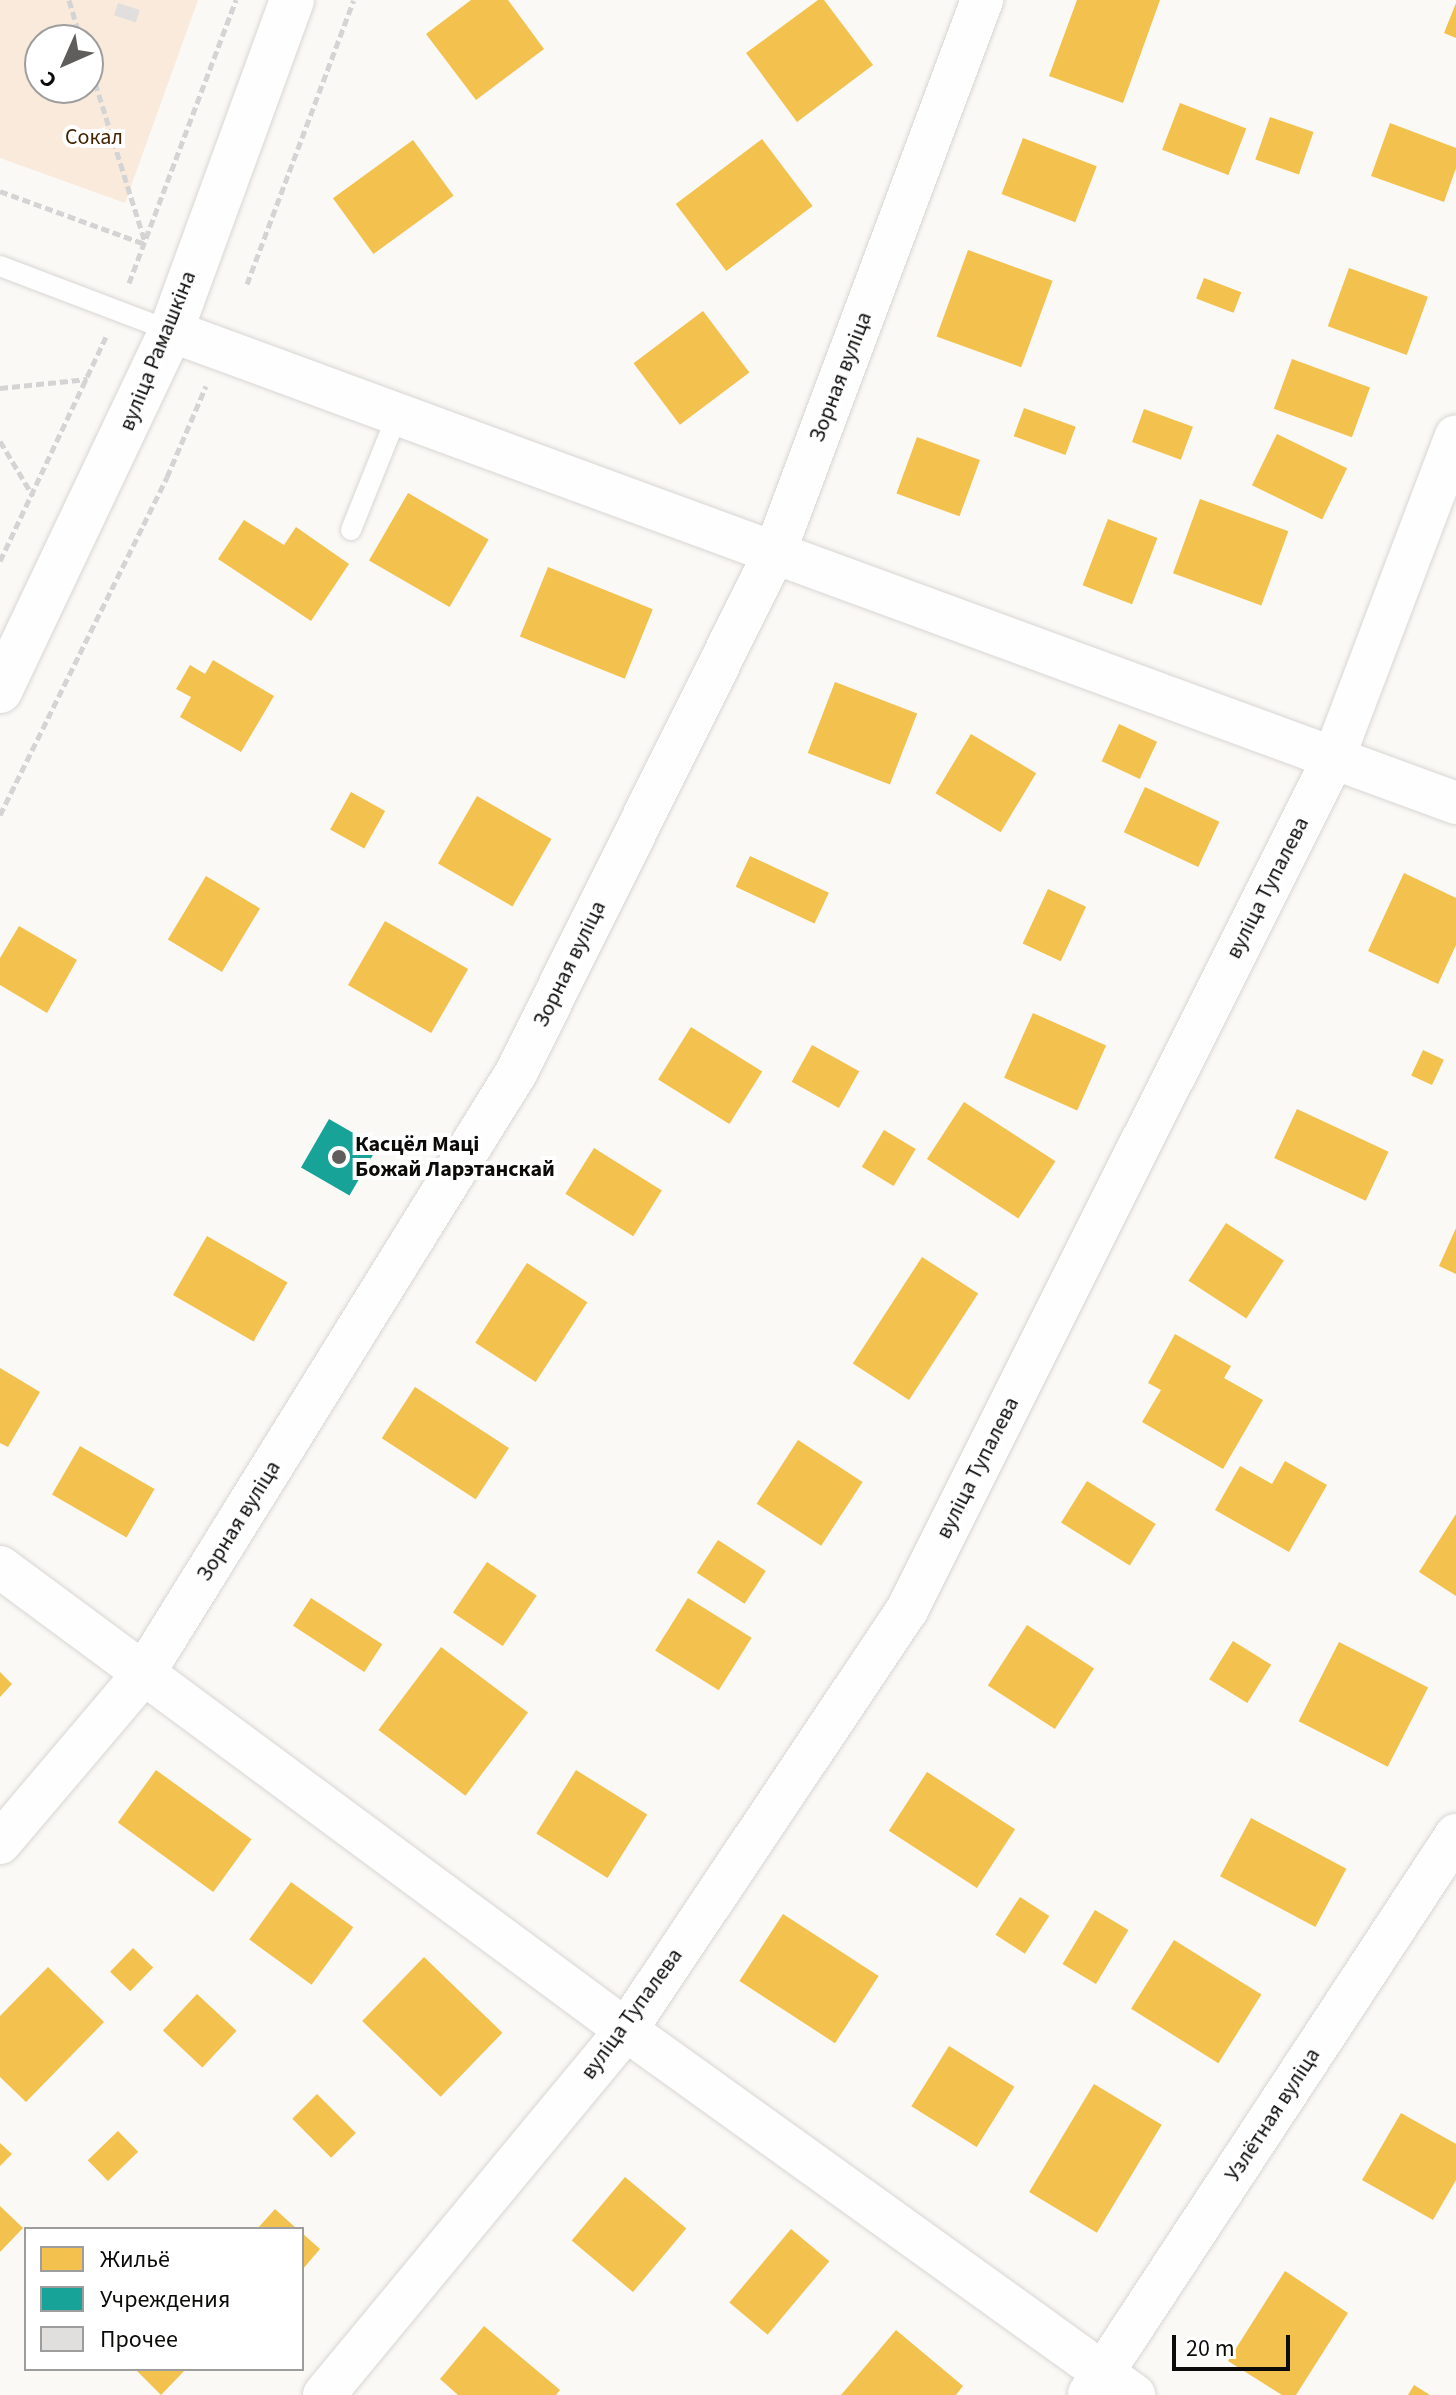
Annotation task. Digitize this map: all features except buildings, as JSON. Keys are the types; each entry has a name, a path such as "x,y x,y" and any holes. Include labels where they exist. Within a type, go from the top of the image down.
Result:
{"street":[{"name":"вуліца Рамашкіна","path":"0,691 171,331 292,0"},
{"name":"Зорная вуліца","path":"0,1843 144,1673 516,1073 775,552 982,0"},
{"path":"171,331 396,418 775,552 1456,803"},
{"name":"вуліца Тупалева","path":"324,2395 626,2030 907,1610 1334,757 1456,436"},
{"path":"0,1567 1109,2388"},
{"name":"Узлётная вуліца","path":"1109,2388 1456,1835"}],"lane":[{"path":"0,266 171,331"},
{"path":"351,530 396,418"}],"path":[{"path":"69,0 76,24"},
{"path":"146,245 236,0"},
{"path":"247,284 354,0"},
{"path":"102,104 146,245"},
{"path":"0,191 146,245"},
{"path":"0,815 167,477 210,378"},
{"path":"0,388 89,379 0,561"},
{"path":"0,441 33,496"}],"green space":[{"name":"Сокал","path":"0,0 198,0 125,203 0,158"}],"place":[{"name":"Касцёл Маці Божай Ларэтанскай","path":"339,1157"}]}
